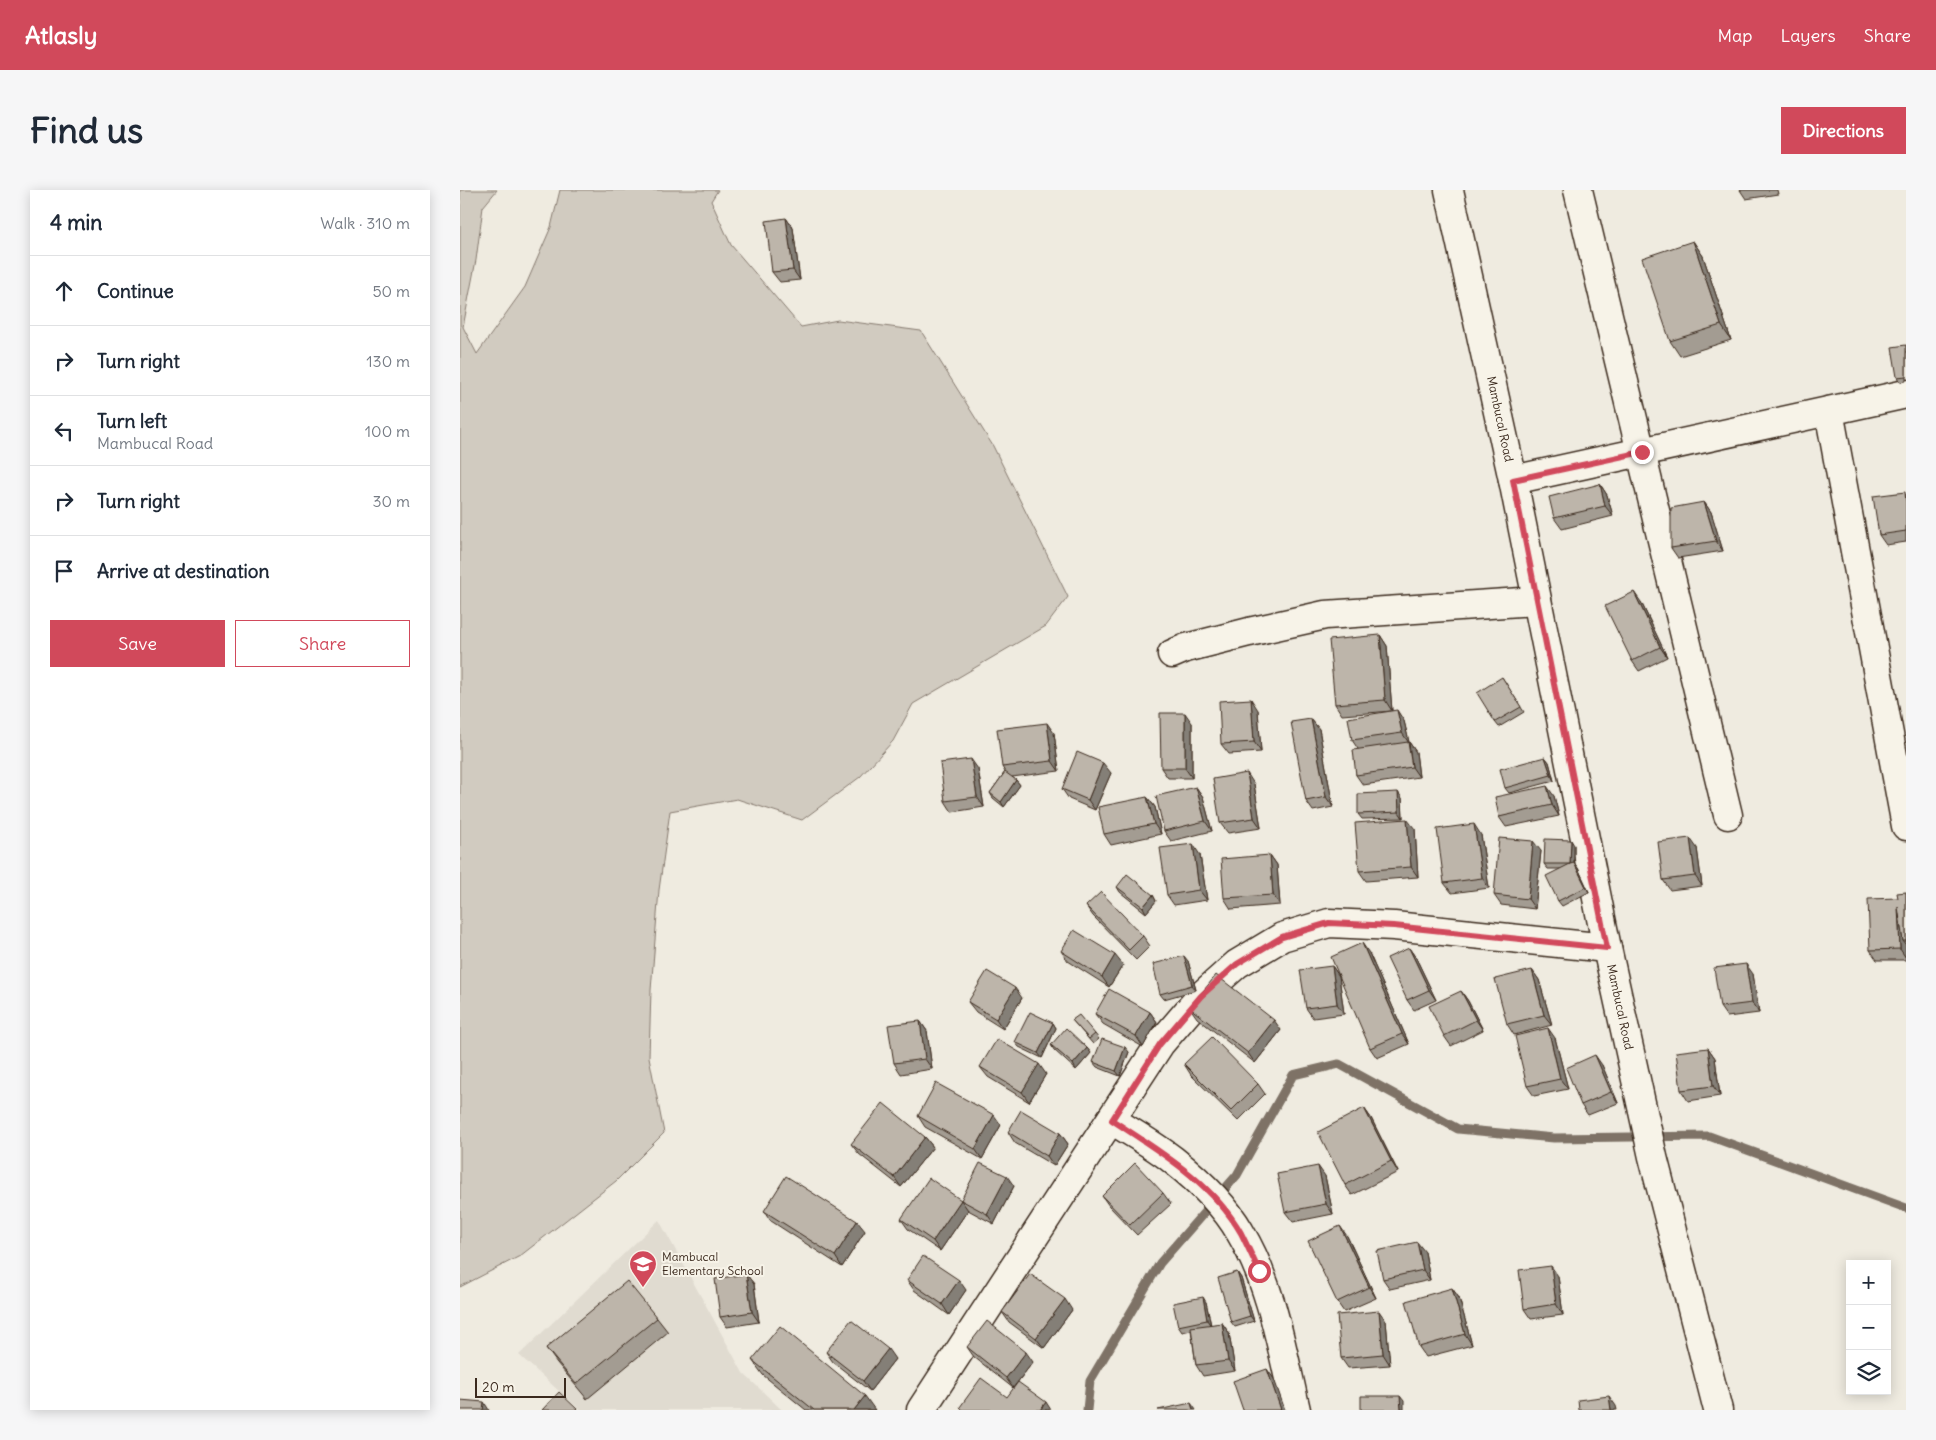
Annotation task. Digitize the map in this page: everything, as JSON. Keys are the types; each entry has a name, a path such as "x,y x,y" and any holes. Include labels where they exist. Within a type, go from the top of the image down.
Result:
{"street":[{"name":"Mambucal Road","path":"1449,190 1513,480 1607,948 1653,1157 1718,1410"},
{"path":"1578,190 1728,815"},
{"path":"1513,480 1906,394"},
{"path":"1829,411 1906,826"},
{"path":"1172,654 1186,648 1325,615 1537,601"},
{"path":"921,1410 1160,1044 1201,996 1237,964 1282,937 1329,923 1394,926 1607,948"},
{"path":"1112,1120 1172,1160 1204,1188 1224,1210 1240,1232 1259,1271 1275,1320 1296,1410"}],"shaded area":[{"path":"460,190 497,190 483,207 476,260 463,327 477,354 525,287 551,227 560,190 718,190 711,201 731,245 801,327 838,320 921,331 993,446 1068,597 1046,626 913,704 893,741 860,777 802,820 737,799 670,811 659,890 651,990 649,1057 664,1133 616,1181 520,1256 460,1287"},
{"name":"Mambucal Elementary School","path":"659,1220 743,1373 782,1410 580,1410 519,1355"}],"building":[{"path":"786,218 793,270 772,272 766,221"},
{"path":"1693,241 1721,325 1670,341 1642,258"},
{"path":"1906,345 1906,376 1897,377 1892,347"},
{"path":"1600,484 1605,506 1554,518 1549,497"},
{"path":"1905,492 1906,531 1879,535 1873,496"},
{"path":"1704,502 1716,541 1671,548 1671,508"},
{"path":"1634,592 1660,647 1632,661 1605,606"},
{"path":"1380,635 1385,700 1335,704 1329,640"},
{"path":"1502,677 1521,707 1495,722 1477,693"},
{"path":"1251,699 1254,742 1221,744 1219,701"},
{"path":"1397,710 1402,733 1352,740 1348,718"},
{"path":"1160,713 1185,713 1185,768 1161,768"},
{"path":"1311,719 1326,797 1306,801 1291,722"},
{"path":"1047,723 1052,761 1002,767 997,729"},
{"path":"1408,742 1412,767 1356,775 1353,750"},
{"path":"1077,752 1103,763 1088,800 1062,789"},
{"path":"1545,757 1551,775 1505,788 1500,769"},
{"path":"971,759 977,797 945,801 940,763"},
{"path":"1005,772 1016,780 1001,802 990,793"},
{"path":"1247,773 1254,818 1220,823 1213,779"},
{"path":"1547,786 1552,805 1499,817 1495,797"},
{"path":"1196,787 1205,821 1164,831 1156,796"},
{"path":"1398,792 1399,812 1358,814 1358,794"},
{"path":"1147,797 1154,824 1104,834 1098,807"},
{"path":"1407,819 1411,867 1359,871 1355,823"},
{"path":"1474,824 1482,878 1444,883 1437,829"},
{"path":"1499,838 1533,841 1528,899 1494,895"},
{"path":"1690,838 1695,876 1663,880 1658,842"},
{"path":"1545,839 1571,840 1570,864 1544,864"},
{"path":"1193,844 1199,890 1167,895 1160,848"},
{"path":"1270,855 1273,895 1224,898 1221,859"},
{"path":"1574,863 1586,887 1558,901 1546,876"},
{"path":"1127,874 1153,895 1143,907 1117,887"},
{"path":"1101,892 1143,936 1129,950 1086,906"},
{"path":"1906,892 1906,941 1903,941 1898,907 1900,949 1870,950 1868,899 1898,898 1897,893"},
{"path":"1074,930 1115,955 1102,977 1061,951"},
{"path":"1362,943 1402,1034 1370,1048 1331,957"},
{"path":"1409,948 1429,990 1407,1000 1387,958"},
{"path":"1184,956 1192,985 1160,994 1153,964"},
{"path":"1746,964 1752,1003 1720,1007 1714,968"},
{"path":"1332,966 1337,1004 1306,1008 1300,970"},
{"path":"1532,970 1544,1015 1507,1024 1495,979"},
{"path":"987,971 1015,988 996,1019 968,1002"},
{"path":"1216,975 1274,1020 1248,1053 1190,1008"},
{"path":"1109,989 1150,1012 1136,1036 1095,1014"},
{"path":"1461,991 1476,1020 1444,1036 1429,1006"},
{"path":"1030,1012 1053,1023 1038,1053 1015,1042"},
{"path":"1079,1015 1095,1034 1089,1039 1072,1020"},
{"path":"920,1021 925,1059 894,1063 888,1025"},
{"path":"1066,1028 1087,1048 1073,1064 1051,1045"},
{"path":"1548,1028 1560,1079 1527,1086 1515,1036"},
{"path":"1212,1037 1258,1084 1231,1111 1184,1064"},
{"path":"997,1039 1039,1064 1022,1092 980,1067"},
{"path":"1102,1039 1125,1047 1116,1071 1093,1062"},
{"path":"1708,1048 1713,1086 1681,1090 1676,1052"},
{"path":"1595,1055 1611,1092 1581,1105 1566,1068"},
{"path":"936,1083 994,1115 975,1149 918,1116"},
{"path":"883,1103 925,1137 894,1177 851,1144"},
{"path":"1364,1108 1391,1161 1345,1185 1318,1132"},
{"path":"1021,1110 1060,1133 1047,1156 1008,1132"},
{"path":"980,1163 1007,1176 987,1214 961,1200"},
{"path":"1135,1163 1163,1193 1130,1225 1102,1196"},
{"path":"1318,1166 1326,1204 1285,1212 1277,1174"},
{"path":"786,1176 857,1221 835,1256 764,1211"},
{"path":"929,1178 961,1200 933,1241 901,1219"},
{"path":"1340,1226 1369,1287 1337,1302 1308,1241"},
{"path":"1417,1242 1423,1270 1383,1279 1377,1251"},
{"path":"923,1256 959,1280 942,1304 907,1280"},
{"path":"1551,1266 1556,1304 1524,1309 1519,1270"},
{"path":"1237,1272 1250,1316 1231,1322 1218,1278"},
{"path":"746,1274 752,1312 720,1317 715,1279"},
{"path":"1030,1274 1065,1299 1036,1338 1002,1312"},
{"path":"627,1281 657,1318 576,1384 546,1348"},
{"path":"1452,1288 1465,1334 1419,1347 1406,1301"},
{"path":"1203,1297 1207,1320 1178,1326 1173,1303"},
{"path":"1379,1311 1383,1354 1341,1358 1337,1315"},
{"path":"851,1320 888,1349 863,1381 826,1352"},
{"path":"987,1321 1026,1352 1006,1378 967,1347"},
{"path":"1222,1323 1228,1361 1196,1365 1191,1327"},
{"path":"780,1326 865,1396 854,1410 814,1410 752,1360"},
{"path":"1267,1369 1281,1410 1243,1410 1233,1381"},
{"path":"981,1378 1007,1397 1018,1382 1046,1402 1040,1410 963,1410 960,1407"},
{"path":"559,1392 578,1410 542,1410"},
{"path":"1361,1396 1400,1396 1401,1410 1361,1410"},
{"path":"1609,1396 1611,1410 1579,1410 1578,1400"},
{"path":"460,1400 484,1402 483,1410 460,1410"},
{"path":"1191,1403 1193,1410 1158,1410"}],"waterway":[{"path":"1087,1410 1090,1381 1160,1263 1237,1175 1293,1075 1339,1064 1458,1129 1554,1138 1709,1136 1906,1208"}],"place":[{"name":"Mambucal Elementary School","path":"643,1288"}],"route":[{"path":"1259,1271 1240,1232 1224,1210 1204,1188 1172,1160 1112,1120 1160,1044 1201,996 1237,964 1282,937 1329,923 1394,926 1607,948 1513,480 1642,452"}]}
